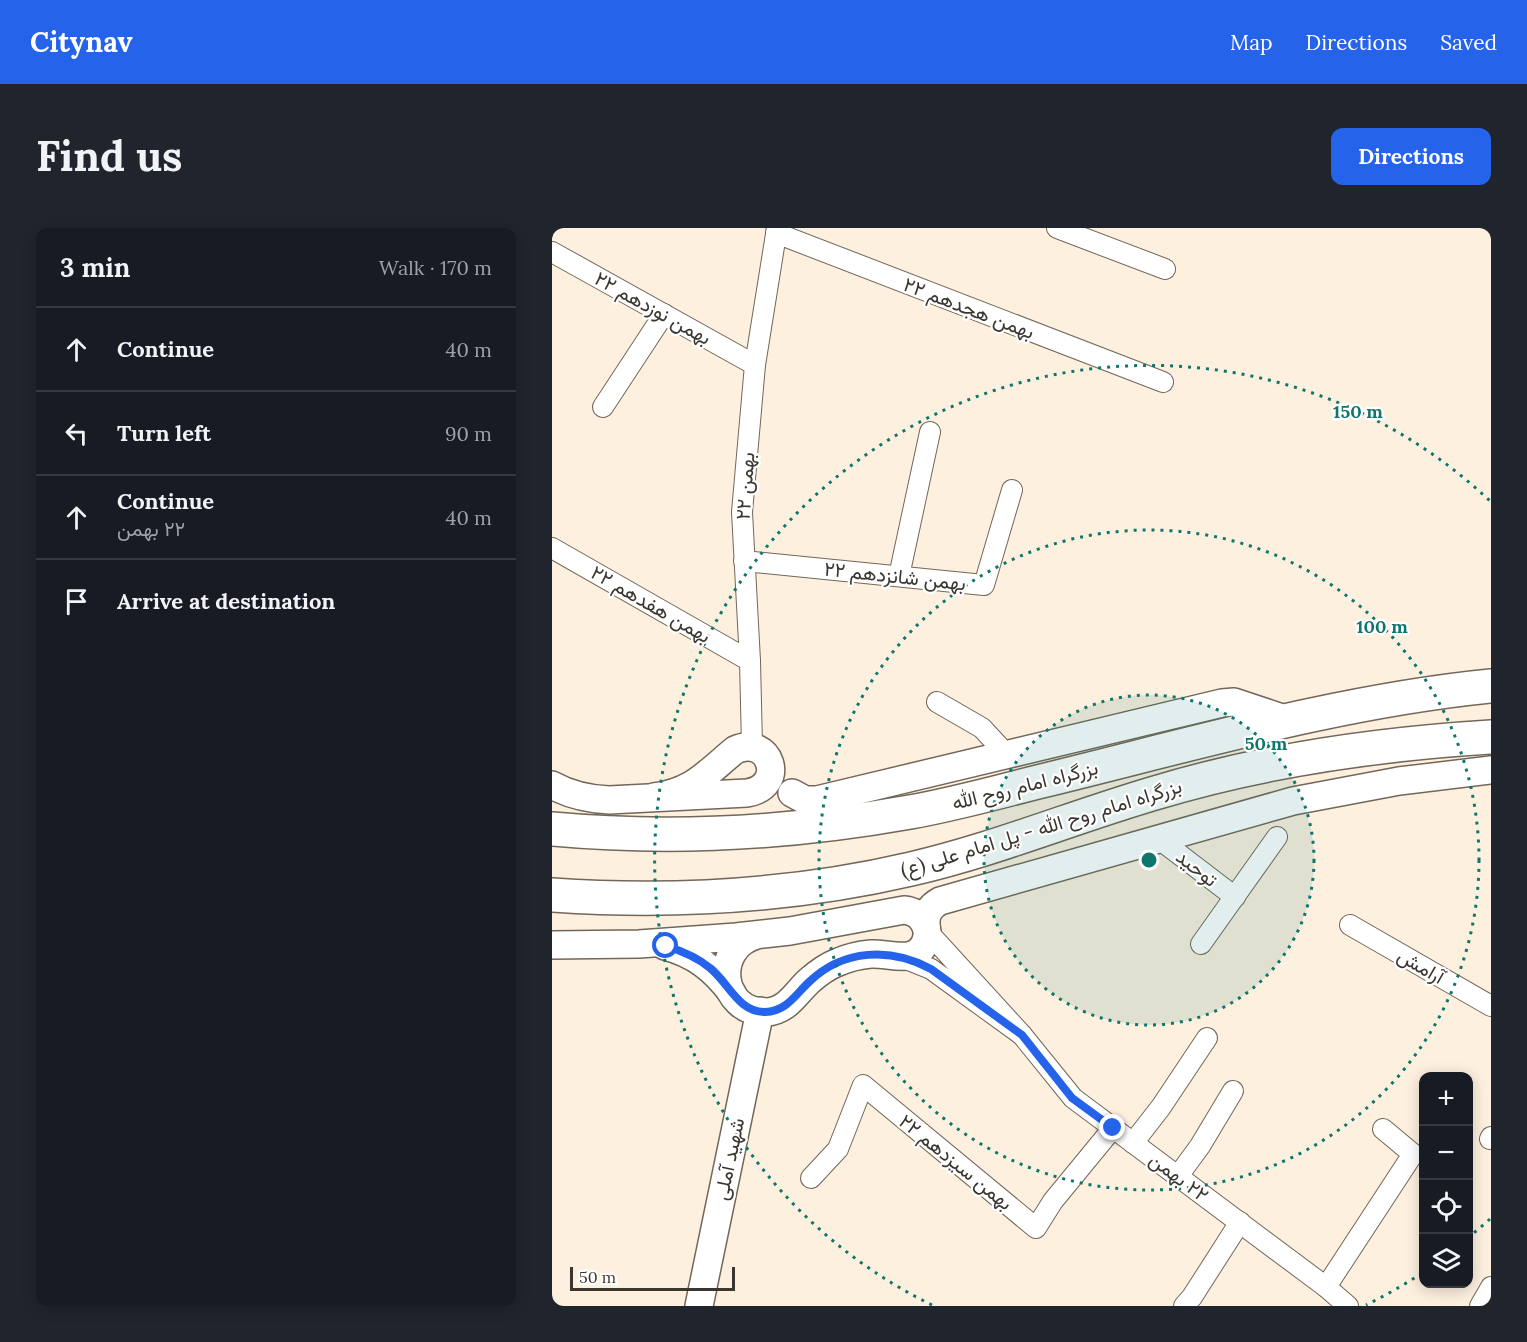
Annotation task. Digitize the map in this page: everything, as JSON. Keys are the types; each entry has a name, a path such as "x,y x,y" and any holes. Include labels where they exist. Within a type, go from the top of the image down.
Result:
{"highway":[{"name":"بزرگراه امام روح الله","path":"552,829 661,834 726,833 864,819 940,806 1288,720 1394,698 1491,686"},
{"name":"بزرگراه امام روح الله - پل امام علی (ع)","path":"552,894 622,897 698,896 795,888 859,879 912,869 985,849 1154,793 1238,771 1355,749 1491,737"}],"main road":[{"path":"792,793 805,800 817,800 1222,703 1234,702 1288,720"},
{"path":"654,797 671,794 693,785 707,776 735,750 744,746 761,755 781,781 805,803 827,814 843,818 864,819"},
{"path":"552,785 568,793 592,799 756,791 767,782 771,771 761,755"},
{"path":"649,944 673,948 696,958 716,973 733,995 747,1007 760,1011 772,1011 784,1007 816,976 836,963 868,954 901,957 912,955 922,948 927,938 927,914 940,901 1314,796 1410,779 1491,770"},
{"path":"552,945 649,944 758,935 904,910 918,915 927,929"},
{"path":"733,995 727,977 729,958 740,943 758,935"},
{"name":"شهید آملی","path":"699,1306 760,1011"}],"street":[{"path":"1058,228 1165,269"},
{"name":"۲۲ بهمن","path":"761,755 750,661 742,512 755,365 777,230"},
{"name":"۲۲ بهمن هجدهم","path":"777,230 1163,382"},
{"name":"۲۲ بهمن نوزدهم","path":"552,252 755,365"},
{"path":"603,407 664,314"},
{"path":"899,576 930,432"},
{"name":"۲۲ بهمن شانزدهم","path":"744,561 984,585 1012,490"},
{"name":"۲۲ بهمن هفدهم","path":"552,548 750,661"},
{"path":"937,702 982,728 1006,754"},
{"path":"1201,944 1277,837"},
{"name":"توحید","path":"1159,839 1235,897"},
{"name":"آرامش","path":"1350,925 1491,1006"},
{"path":"927,929 1022,1035"},
{"path":"901,957 931,969 1022,1035"},
{"name":"٢٢ بهمن","path":"1022,1035 1072,1098 1240,1222 1348,1306"},
{"path":"1133,1143 1161,1107 1208,1038"},
{"name":"۲۲ بهمن سیزدهم","path":"811,1178 838,1149 863,1085 1036,1228 1053,1201 1113,1128"},
{"path":"1178,1176 1200,1146 1233,1091"},
{"path":"1326,1287 1413,1154 1383,1129"},
{"path":"1184,1306 1240,1222"},
{"path":"1480,1306 1491,1287"}],"route":[{"path":"666,946 689,954 710,968 742,1004 753,1010 766,1012 784,1007 822,971 852,957 885,954 917,962 931,969 1022,1035 1072,1098 1113,1128"}]}
